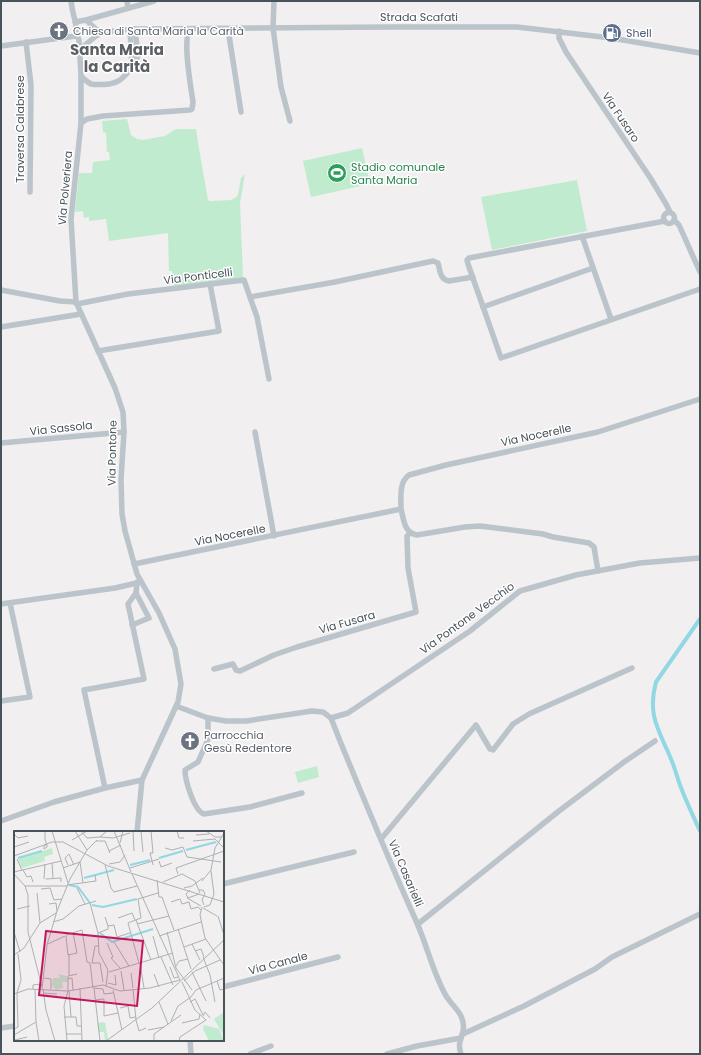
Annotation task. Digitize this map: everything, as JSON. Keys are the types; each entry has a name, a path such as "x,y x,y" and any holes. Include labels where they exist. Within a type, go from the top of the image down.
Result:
{"street":[{"path":"71,1 76,36 79,40 81,75 90,84 116,82 121,79 132,67 132,30 98,31 86,20"},
{"path":"126,1 128,8"},
{"path":"75,22 154,1"},
{"path":"274,1 273,28 281,88 290,121"},
{"name":"Strada Scafati","path":"132,30 518,27 611,38 700,53"},
{"path":"81,123 87,118 192,109 193,102 186,35 190,29"},
{"path":"228,29 242,112"},
{"name":"Via Fusaro","path":"559,31 559,38 566,52 651,179 670,212 674,215 674,220 679,226 700,272"},
{"path":"79,50 96,36 104,32"},
{"path":"1,46 76,36"},
{"name":"Traversa Calabrese","path":"26,42 31,85 30,192"},
{"name":"Via Polveriera","path":"77,303 73,268 71,214 81,123 81,75"},
{"path":"81,114 87,118"},
{"path":"665,221 664,216 666,213 670,212"},
{"path":"674,220 669,223 665,221 470,257 468,262 472,277 501,358 700,289"},
{"path":"582,236 611,319"},
{"path":"250,297 334,282 433,261 438,263 442,278 445,280 448,281 472,277"},
{"path":"483,307 593,268"},
{"name":"Via Ponticelli","path":"1,290 77,303 128,294 244,280 257,317 269,379"},
{"path":"98,351 219,331 210,284"},
{"name":"Via Pontone","path":"77,303 115,388 123,412 124,432 121,479 122,514 126,536 139,582 162,619 175,649 181,684 180,696 176,706 142,780 137,831"},
{"path":"1,327 81,314"},
{"name":"Via Nocerelle","path":"410,533 407,530 401,509 402,485 406,477 410,475 426,470 598,432 700,399"},
{"name":"Via Sassola","path":"1,443 124,432"},
{"path":"256,432 274,536"},
{"name":"Via Nocerelle","path":"134,564 401,509"},
{"path":"410,533 417,535 480,526 543,534 589,543 594,547 598,571"},
{"name":"Via Fusara","path":"214,669 232,664 236,670 240,671 274,655 297,647 416,612 408,568 407,536 410,533"},
{"name":"Via Pontone Vecchio","path":"331,718 348,713 470,631 520,591 576,575 640,563 700,558"},
{"path":"1,604 114,588 139,582 136,593 128,604 144,680 84,690 105,788"},
{"path":"132,625 149,618 136,593"},
{"path":"1,701 30,697 10,603"},
{"path":"381,839 476,725 490,749 494,750 513,724 529,714 632,668"},
{"path":"176,706 208,718 226,721 246,721 312,711 323,712 331,718"},
{"path":"208,718 208,739 198,762 184,770 195,806 201,813 204,814 250,807 302,793"},
{"name":"Via Casarielli","path":"331,718 418,924 433,968 445,996 463,1022 462,1036 459,1047 461,1054"},
{"path":"418,924 559,811 624,762 655,741"},
{"path":"1,821 54,802 105,788 142,780"},
{"path":"224,884 354,852"},
{"path":"388,1054 462,1036 595,969 612,957 700,914"},
{"name":"Via Canale","path":"224,987 338,957"},
{"path":"1,1028 14,1026"},
{"path":"190,1041 191,1054"},
{"path":"250,1054 271,1046"}],"green space":[{"path":"127,119 131,135 137,139 143,140 165,136 176,129 196,129 208,200 210,201 231,200 235,198 238,195 241,178 245,174 240,203 243,278 174,288 172,271 169,271 168,233 109,241 106,219 89,221 89,217 84,218 83,211 75,212 79,173 92,173 93,162 110,160 109,152 107,152 106,133 103,132 102,121"},
{"name":"Stadio comunale Santa Maria","path":"362,148 370,184 311,197 303,161"},
{"path":"577,180 587,231 492,250 481,197"},
{"path":"317,766 319,777 298,783 295,772"}],"waterway":[{"path":"700,619 656,682 653,704 659,731 700,831"}],"place":[{"name":"Chiesa di Santa Maria la Carità","path":"59,31"},
{"name":"Shell","path":"612,33"},
{"name":"Stadio comunale Santa Maria","path":"337,173"},
{"name":"Parrocchia Gesù Redentore","path":"190,741"}],"district":[{"name":"Santa Maria la Carità","path":"117,58"}]}
